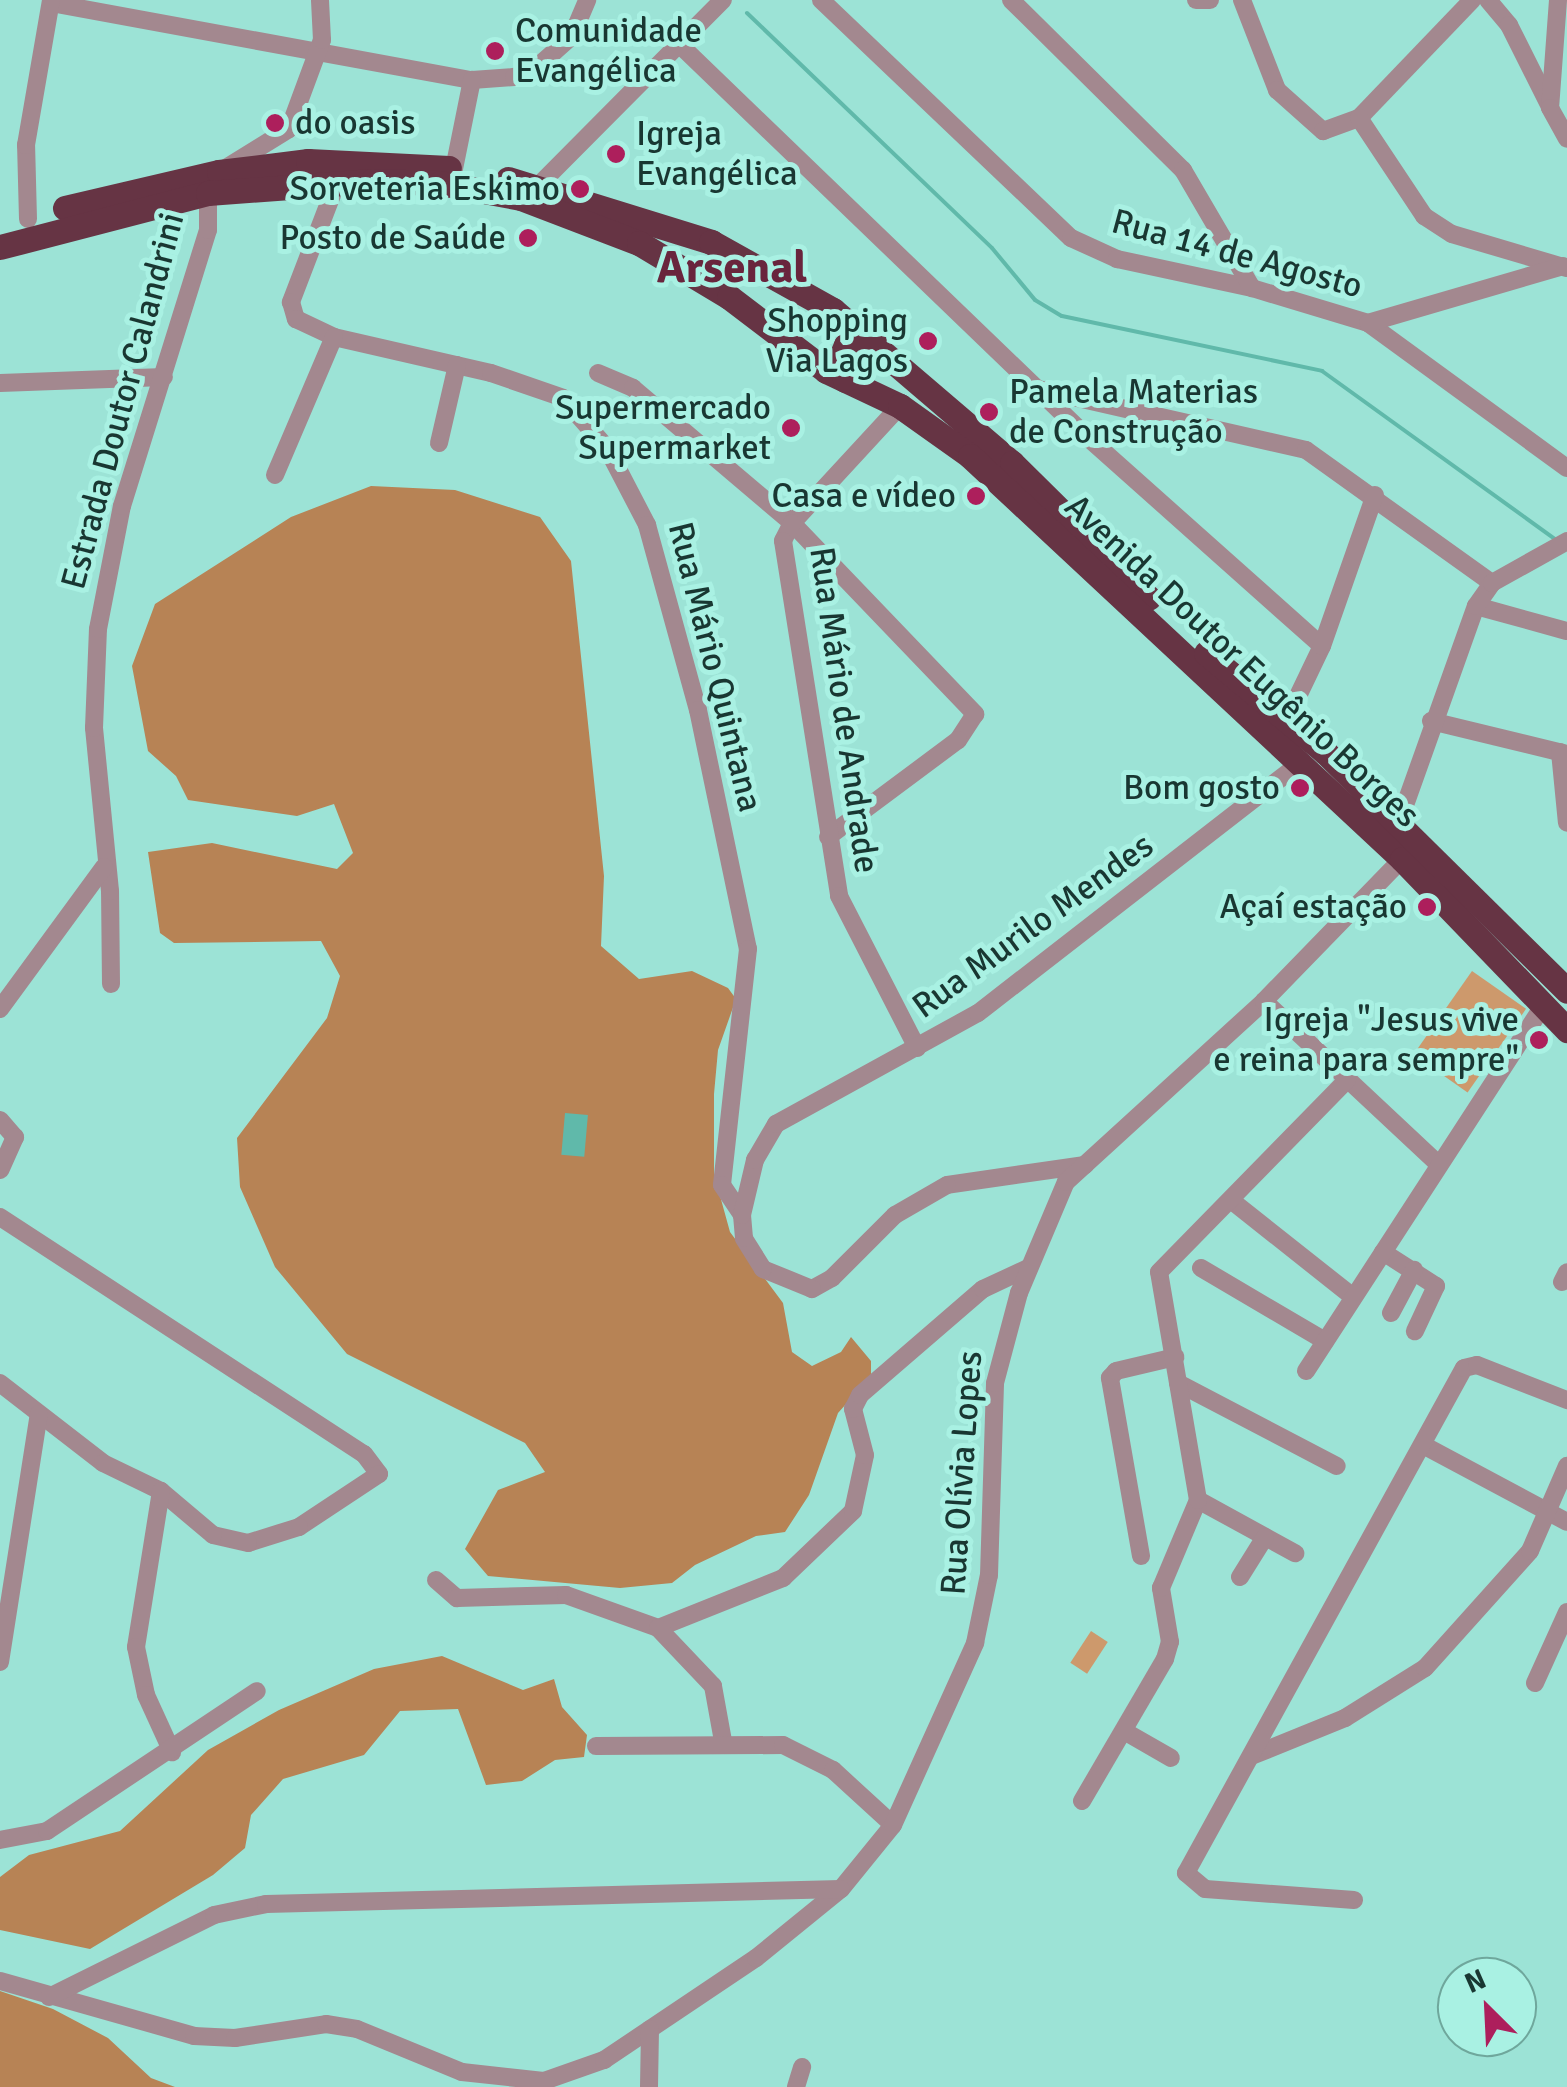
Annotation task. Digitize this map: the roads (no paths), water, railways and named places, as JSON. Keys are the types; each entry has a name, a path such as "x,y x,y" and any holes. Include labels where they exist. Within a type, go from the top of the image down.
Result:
{"highway":[{"name":"Avenida Doutor Eugênio Borges","path":"0,229 28,219 308,161 454,169 539,185 711,242 785,280 874,340 1012,463 1222,669 1288,718 1399,822 1556,997 1567,1030"},
{"name":"Avenida Doutor Eugênio Borges","path":"0,247 213,182 440,183 579,215 694,274 845,380 900,406 970,456 1299,764 1556,997"},
{"path":"845,380 840,360 846,345 874,340"}],"street":[{"path":"213,182 289,128 318,50 320,0"},
{"path":"28,219 26,146 51,1 472,80 514,77 536,68 572,36 588,0"},
{"path":"539,185 722,0"},
{"name":"Rua 14 de Agosto","path":"821,0 1071,238 1117,258 1252,288 1368,323 1567,468"},
{"path":"1010,0 1182,170 1252,288"},
{"path":"1196,0 1210,0"},
{"path":"1242,0 1284,102 1323,131 1360,118 1472,0"},
{"path":"1488,0 1516,38 1567,139"},
{"path":"1550,108 1558,0"},
{"path":"680,45 1037,389 1322,646"},
{"path":"454,169 472,80"},
{"path":"1360,118 1424,216 1470,240 1565,267"},
{"path":"289,128 308,161"},
{"name":"Estrada Doutor Calandrini","path":"111,984 94,728 98,628 122,506 208,230 213,182"},
{"name":"Rua Mário Quintana","path":"338,182 292,302 302,325 457,365 563,398 607,448 647,525 698,710 748,949 722,1185 742,1215 744,1238 762,1269 812,1289 832,1278 906,1207 947,1184 1085,1165"},
{"path":"1368,323 1565,267"},
{"path":"274,475 334,336"},
{"path":"439,443 457,365"},
{"path":"598,373 633,388 792,523 975,714 958,740 828,836"},
{"path":"1,383 164,377"},
{"path":"1037,389 1306,450 1375,495 1492,583"},
{"name":"Rua Mário de Andrade","path":"900,406 792,523 785,556 828,836 845,916 917,1048"},
{"path":"1288,718 1322,646 1375,495"},
{"path":"1399,822 1430,721 1476,606 1492,583 1567,541"},
{"path":"1476,606 1567,631"},
{"path":"1430,721 1564,753 1567,823"},
{"name":"Rua Murilo Mendes","path":"742,1215 762,1140 788,1115 978,1013 1299,764"},
{"name":"Rua Olívia Lopes","path":"0,1981 194,2036 234,2038 326,2024 356,2030 463,2080 574,2076 650,2028 841,1889 892,1824 986,1611 995,1383 1028,1268 1066,1182 1264,1001 1402,859"},
{"path":"0,1010 104,867"},
{"path":"1306,1371 1436,1162 1556,997"},
{"path":"1264,1001 1436,1162"},
{"path":"1082,1801 1165,1658 1170,1642 1161,1588 1198,1500 1160,1272 1347,1080"},
{"path":"0,1120 16,1137 0,1170"},
{"path":"1232,1201 1352,1297"},
{"path":"0,1217 364,1454 379,1474 299,1527 248,1543 230,1544 213,1535 161,1492 103,1463 0,1384"},
{"path":"1383,1252 1414,1270 1437,1292 1415,1331"},
{"path":"658,1628 799,1569 840,1529 861,1490 864,1455 853,1408 860,1396 983,1290 1028,1268"},
{"path":"1201,1268 1325,1340"},
{"path":"1391,1313 1414,1270"},
{"path":"1140,1556 1110,1378 1116,1370 1175,1357"},
{"path":"1354,1900 1222,1891 1188,1880 1191,1858 1254,1755 1470,1365 1567,1400"},
{"path":"1178,1383 1338,1466"},
{"path":"0,1662 39,1414"},
{"path":"1423,1445 1567,1522"},
{"path":"1254,1755 1345,1718 1407,1684 1530,1550 1550,1513 1567,1466"},
{"path":"161,1492 136,1647 146,1695 172,1752"},
{"path":"1198,1500 1295,1553"},
{"path":"1240,1577 1265,1537"},
{"path":"436,1580 457,1598 566,1595 658,1628 714,1686 723,1740"},
{"path":"1535,1683 1567,1612"},
{"path":"0,1840 47,1830 172,1752 257,1691"},
{"path":"1124,1732 1171,1758"},
{"path":"596,1746 723,1740 800,1752 833,1770 892,1824"},
{"path":"50,1997 214,1915 266,1904 366,1898 841,1889"},
{"path":"649,2087 650,2028"},
{"path":"796,2087 802,2067"}],"waterway":[{"path":"747,13 992,248 1035,300 1062,316 1322,371 1556,540"}],"place":[{"name":"Comunidade Evangélica","path":"495,51"},
{"name":"do oasis","path":"275,123"},
{"name":"Igreja Evangélica","path":"616,154"},
{"name":"Sorveteria Eskimo","path":"580,189"},
{"name":"Posto de Saúde","path":"528,238"},
{"name":"Shopping Via Lagos","path":"928,341"},
{"name":"Pamela Materias de Construção","path":"989,412"},
{"name":"Supermercado Supermarket","path":"791,428"},
{"name":"Casa e vídeo","path":"976,496"},
{"name":"Bom gosto","path":"1300,788"},
{"name":"Açaí estação","path":"1427,907"},
{"name":"Igreja \"Jesus vive e reina para sempre\"","path":"1539,1040"}],"district":[{"name":"Arsenal","path":"732,268"}]}
